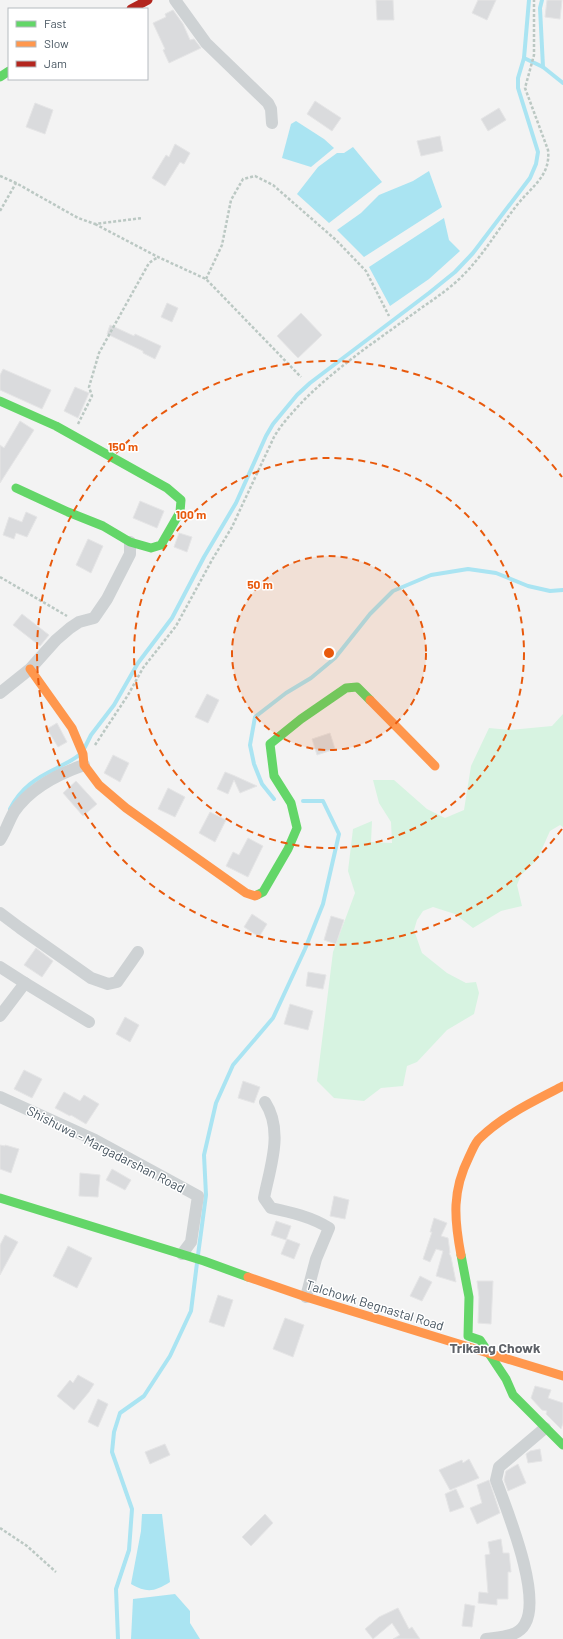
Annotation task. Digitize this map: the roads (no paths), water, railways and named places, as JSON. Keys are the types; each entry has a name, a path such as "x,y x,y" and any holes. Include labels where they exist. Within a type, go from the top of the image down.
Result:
{"street":[{"path":"133,8 148,0"},
{"path":"175,0 206,43 268,103 271,109 272,123"},
{"path":"0,401 56,426 167,488 181,500 180,512 161,546 151,548 130,542 103,526 16,488"},
{"path":"0,693 30,669 56,640 79,622 94,618 107,599 130,554 130,542"},
{"path":"30,669 62,715 81,746 84,761 99,785 126,808 246,893 255,896 263,892 288,849 297,828 291,803 274,776 270,744 301,719 346,688 357,687 435,766"},
{"path":"0,840 14,812 25,798 48,780 84,761"},
{"path":"0,912 20,928 91,978 108,984 117,982 138,952"},
{"path":"0,967 89,1022"},
{"path":"0,1016 25,983"},
{"path":"563,1086 506,1116 478,1140 462,1171 455,1203 458,1239 469,1297 468,1336 480,1340 506,1379 513,1395 563,1445"},
{"name":"Shishuwa - Margadarshan Road","path":"0,1097 95,1140 198,1196 191,1242 182,1254"},
{"path":"265,1102 269,1109 275,1131 275,1141 264,1198 271,1208 321,1223 329,1228 316,1259 306,1297"},
{"path":"0,1198 182,1254"},
{"name":"Talchowk Begnastal Road","path":"182,1254 306,1297 563,1376"},
{"path":"486,1639 515,1634 525,1625 530,1608 525,1566 496,1480 499,1467 545,1428"}],"water":[{"path":"296,121 324,139 334,148 311,167 282,158 291,124"},
{"path":"353,147 382,182 329,223 297,194 318,167 337,153 344,153"},
{"path":"429,171 442,207 364,257 337,230 361,213 379,195 413,181"},
{"path":"444,218 449,240 460,251 429,279 390,306 369,267"},
{"path":"142,1514 162,1514 170,1582 159,1588 150,1590 142,1589 131,1584 141,1531"},
{"path":"175,1594 190,1611 190,1623 200,1639 131,1639 133,1599"}],"waterway":[{"path":"529,0 524,58 543,67"},
{"path":"542,0 540,8 543,67 563,83"},
{"path":"85,747 91,735 114,705 138,663 172,618 204,557 236,503 266,436 273,424 297,395 310,383 455,272 473,253 530,178 536,164 538,152 518,88 518,78 524,58"},
{"path":"274,799 262,784 254,764 250,745 255,717 286,693 311,678 335,658 370,614 393,591 431,575 468,569 496,573 528,586 550,591 563,590"},
{"path":"10,809 19,795 30,784 79,755"},
{"path":"198,1255 206,1195 204,1155 216,1103 233,1065 273,1018 305,949 323,904 339,834 323,801 303,801"},
{"path":"118,1639 116,1589 129,1550 132,1509 112,1452 114,1432 120,1413 144,1396 170,1356 191,1311 197,1263"}],"district":[{"name":"Trikang Chowk","path":"495,1347"}]}
